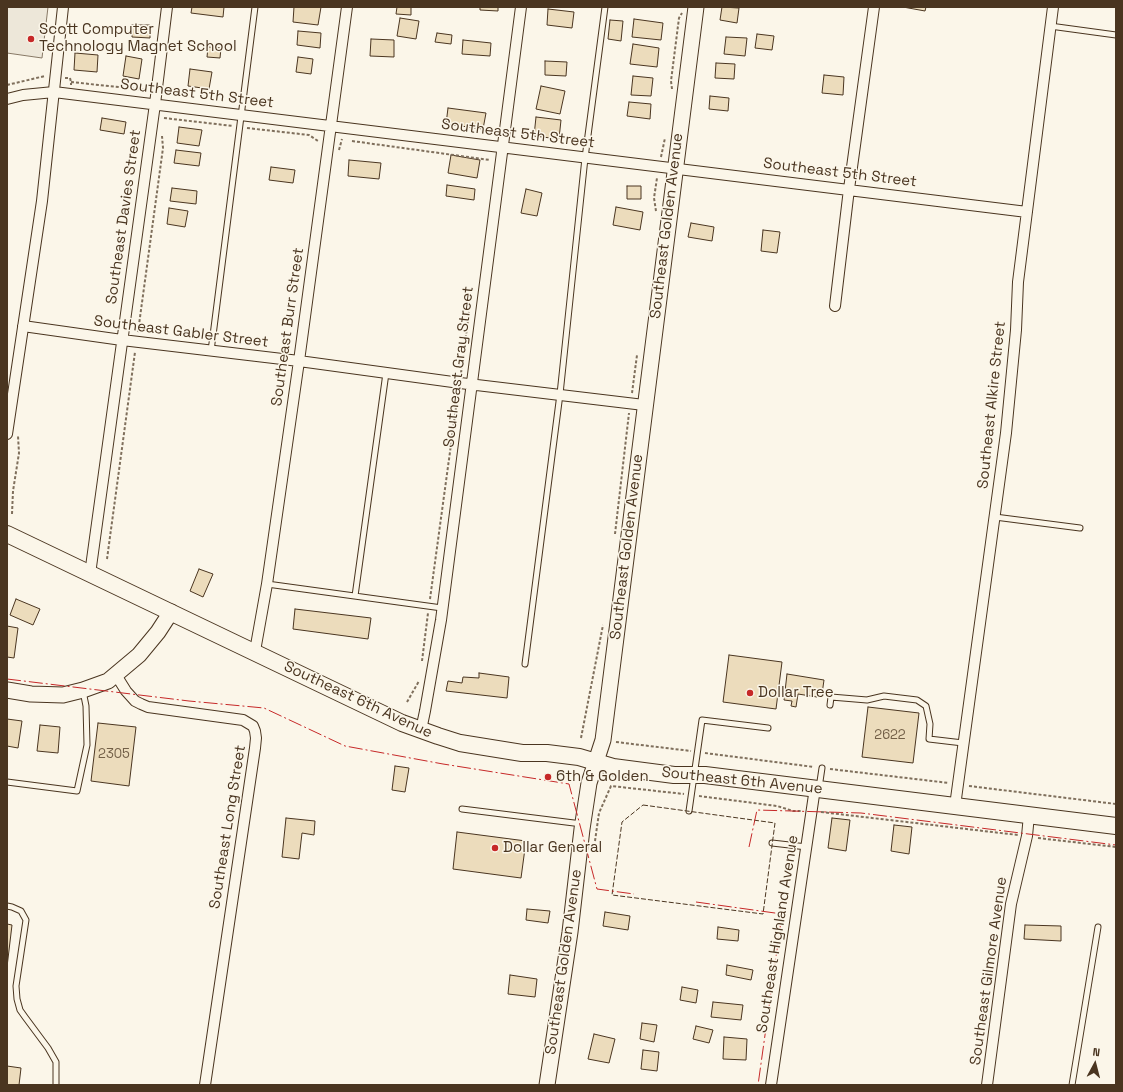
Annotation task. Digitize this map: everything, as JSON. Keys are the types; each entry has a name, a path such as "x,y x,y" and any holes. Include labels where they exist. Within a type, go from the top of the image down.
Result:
{"main road":[{"name":"Southeast 6th Avenue","path":"7,534 402,723 460,743 522,753 547,753 578,757 613,767 674,775 705,775 1116,826"}],"street":[{"path":"7,434 42,201 63,7"},
{"name":"Southeast Davies Street","path":"90,574 156,104 167,7"},
{"name":"Southeast Burr Street","path":"255,652 267,584 299,361 347,7"},
{"name":"Southeast Gray Street","path":"420,730 426,711 442,608 521,7"},
{"path":"835,306 849,189 874,7"},
{"name":"Southeast Alkire Street","path":"955,806 1006,433 1016,330 1018,282 1053,7"},
{"name":"Southeast Golden Avenue","path":"547,1085 570,932 589,784 603,740 637,404 674,168 689,10"},
{"name":"Southeast 5th Street","path":"7,99 23,94 54,92 1026,212"},
{"name":"Southeast Gabler Street","path":"23,326 136,342 299,361 472,385 637,404"},
{"path":"7,690 31,694 57,695 83,690 108,681 139,655 171,612"},
{"name":"Southeast Long Street","path":"116,675 126,691 135,701 148,707 243,720 252,726 255,731 255,748 205,1085"},
{"name":"Southeast Highland Avenue","path":"771,1085 812,811 817,789"},
{"name":"Southeast Gilmore Avenue","path":"987,1085 1011,904 1027,836 1029,815"}],"lane":[{"path":"211,351 256,7"},
{"path":"525,664 560,394 585,158 605,7"},
{"path":"1050,26 1116,35"},
{"path":"355,596 386,373"},
{"path":"995,517 1080,528"},
{"path":"267,584 442,608"},
{"path":"7,782 77,791 87,745 86,706 83,690"},
{"path":"830,705 831,697 867,700 884,696 918,700 926,706 930,724 928,739 963,743"},
{"path":"689,811 702,720 768,728"},
{"path":"817,789 822,768"},
{"path":"462,809 583,824"},
{"path":"772,843 807,848"},
{"path":"7,906 12,906 21,911 26,920 16,986 17,999 22,1014 48,1048 56,1062 56,1085"},
{"path":"1072,1085 1098,927"}],"path":[{"path":"672,94 671,81 679,18 689,10"},
{"path":"72,82 141,90 157,90"},
{"path":"163,123 167,106"},
{"path":"107,559 163,148 162,135"},
{"path":"658,216 654,198 665,137"},
{"path":"337,138 342,139"},
{"path":"350,140 494,161"},
{"path":"614,538 637,404 638,349"},
{"path":"421,664 460,383"},
{"path":"581,738 603,625"},
{"path":"407,702 420,679"},
{"path":"616,742 822,768"},
{"path":"612,786 777,806 793,811 830,812 1116,848"}],"shaded area":[{"path":"7,7 48,7 42,58 7,53"}],"building":[{"path":"192,7 224,7 223,17 191,13"},
{"path":"294,7 321,7 318,25 293,22"},
{"path":"397,7 411,7 411,15 396,14"},
{"path":"480,7 498,7 498,11 480,10"},
{"path":"722,7 739,8 737,23 720,20"},
{"path":"903,7 926,7 925,11"},
{"path":"548,9 574,12 572,28 547,25"},
{"path":"400,18 419,21 416,39 397,36"},
{"path":"634,19 663,23 661,40 632,37"},
{"path":"610,20 623,21 621,41 608,39"},
{"path":"132,25 150,25 150,38 132,37"},
{"path":"298,31 321,33 320,48 297,45"},
{"path":"437,33 452,35 451,44 435,42"},
{"path":"757,34 774,36 772,50 755,48"},
{"path":"726,37 747,38 745,56 724,54"},
{"path":"371,39 394,40 394,57 370,56"},
{"path":"463,40 491,43 490,56 462,54"},
{"path":"633,44 659,48 657,67 630,64"},
{"path":"208,47 221,48 220,58 207,57"},
{"path":"75,53 98,55 97,72 74,70"},
{"path":"126,56 142,59 139,79 123,76"},
{"path":"298,57 313,59 311,74 296,72"},
{"path":"545,61 567,62 566,76 545,75"},
{"path":"716,63 735,64 734,79 715,78"},
{"path":"190,69 212,72 209,89 188,86"},
{"path":"824,75 844,77 843,95 822,93"},
{"path":"633,76 653,78 651,96 631,95"},
{"path":"541,86 565,91 560,114 536,109"},
{"path":"710,96 729,98 728,111 709,109"},
{"path":"629,102 651,104 650,119 627,116"},
{"path":"448,108 486,113 483,129 446,124"},
{"path":"536,117 561,120 559,139 534,136"},
{"path":"102,118 126,122 124,134 100,130"},
{"path":"179,127 202,130 199,146 177,143"},
{"path":"176,150 201,153 199,166 174,163"},
{"path":"451,155 480,160 477,178 448,173"},
{"path":"349,160 381,163 379,179 348,176"},
{"path":"271,167 295,170 293,183 269,180"},
{"path":"447,185 475,189 474,200 446,196"},
{"path":"627,186 641,186 641,199 627,199"},
{"path":"172,188 197,191 196,204 170,201"},
{"path":"526,189 542,193 537,216 521,213"},
{"path":"616,207 643,212 640,230 613,225"},
{"path":"169,208 188,211 185,227 167,224"},
{"path":"691,223 714,227 712,241 688,237"},
{"path":"763,230 780,232 777,253 761,251"},
{"path":"199,569 213,574 203,597 190,591"},
{"path":"16,599 40,609 33,625 10,615"},
{"path":"295,609 371,618 368,639 293,629"},
{"path":"7,626 18,628 14,658 7,657"},
{"path":"729,655 782,662 776,709 723,702"},
{"path":"479,673 509,677 507,698 446,691 448,681 462,683 463,677 479,678"},
{"path":"787,674 824,680 822,694 817,693 817,697 798,694 796,707 791,706 792,701 784,700"},
{"path":"868,707 919,713 913,763 862,757"},
{"path":"7,719 22,721 18,748 7,746"},
{"path":"98,723 136,727 129,786 91,781"},
{"path":"40,725 60,727 58,753 37,751"},
{"path":"395,766 409,768 405,792 392,790"},
{"path":"286,818 315,821 314,835 302,833 299,859 282,857"},
{"path":"832,818 850,820 846,851 828,848"},
{"path":"894,825 912,827 909,854 891,851"},
{"path":"457,832 526,841 521,878 453,869"},
{"path":"527,909 550,911 548,923 526,920"},
{"path":"605,912 630,916 628,930 603,926"},
{"path":"7,924 12,925 7,967"},
{"path":"1025,925 1061,926 1061,941 1024,939"},
{"path":"718,927 739,930 738,941 717,939"},
{"path":"727,965 753,970 751,980 726,975"},
{"path":"510,975 537,979 535,997 508,994"},
{"path":"682,987 698,990 696,1003 680,1000"},
{"path":"713,1002 743,1005 741,1020 711,1017"},
{"path":"642,1023 657,1025 654,1042 640,1039"},
{"path":"696,1026 713,1030 709,1043 693,1039"},
{"path":"594,1034 615,1039 609,1063 588,1059"},
{"path":"724,1037 747,1039 746,1060 723,1059"},
{"path":"643,1050 659,1052 657,1071 641,1069"},
{"path":"7,1066 21,1068 19,1085 7,1085"}],"fence":[{"path":"643,805 775,823 763,914 612,895 622,822 643,805"}],"power":[{"path":"7,679 189,701 264,708 345,746 443,764 569,784 597,889 634,894"},
{"path":"749,847 757,810 861,813 1116,845"},
{"path":"696,902 782,914 758,1085"}],"place":[{"name":"Scott Computer Technology Magnet School","path":"31,39"},
{"name":"Dollar Tree","path":"750,693"},
{"name":"6th & Golden","path":"548,777"},
{"name":"Dollar General","path":"495,848"}]}
